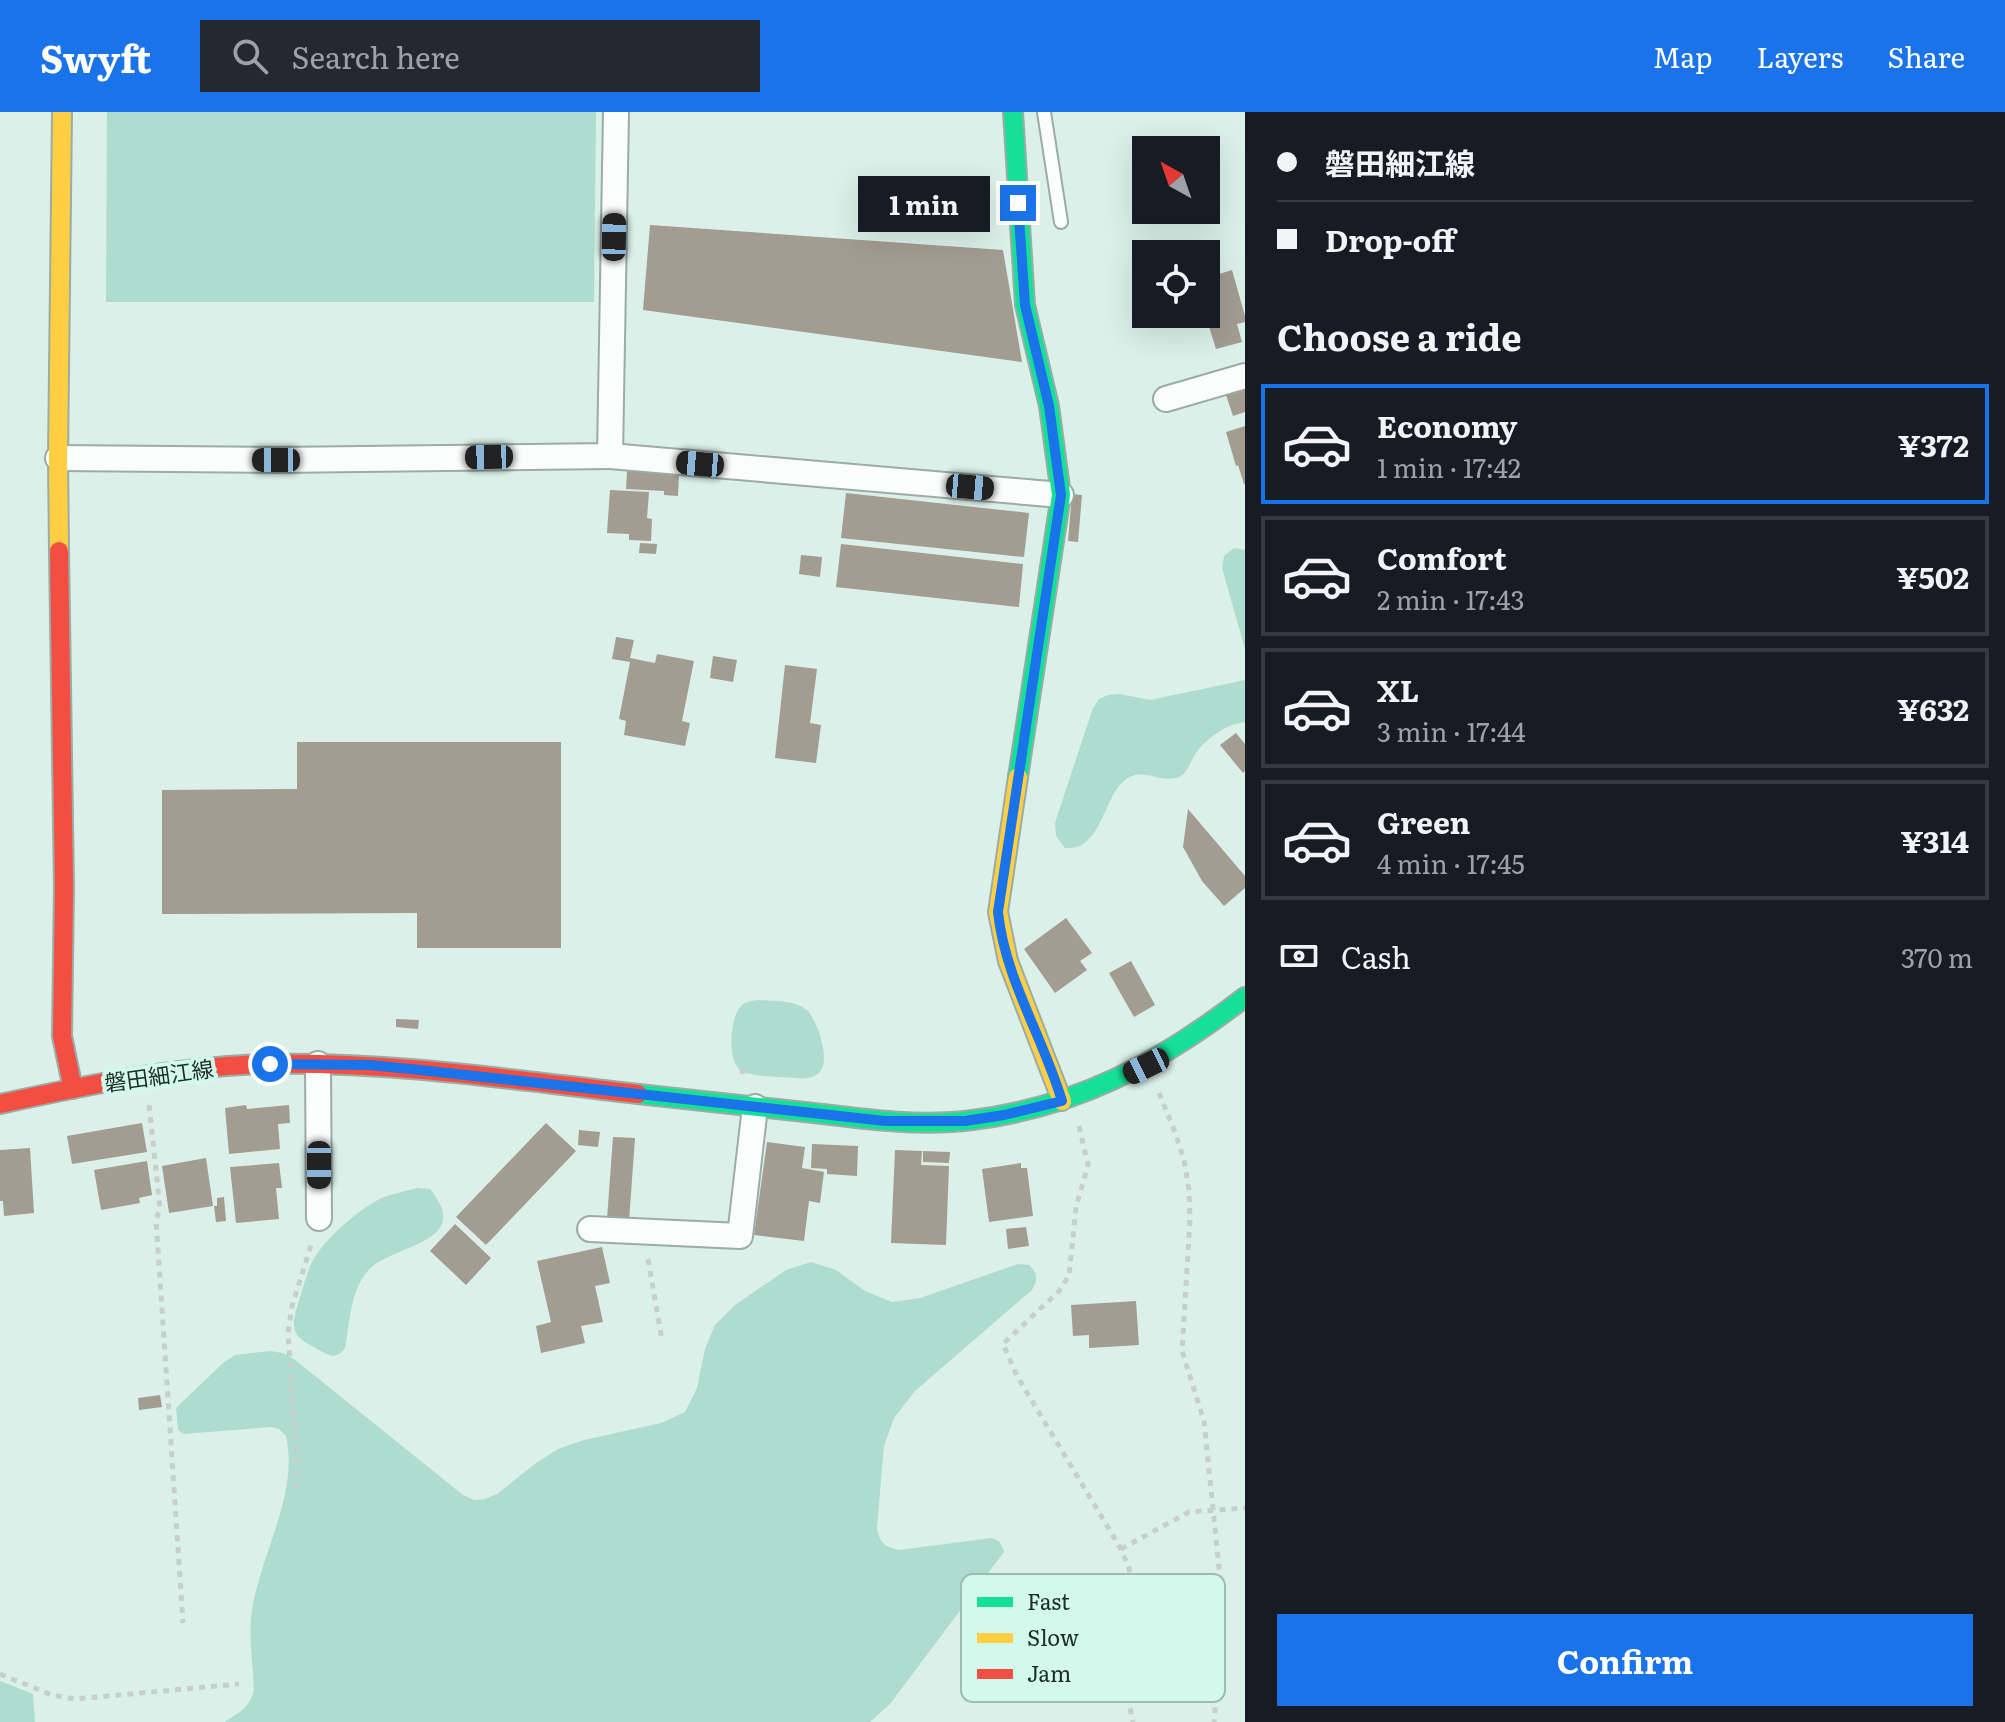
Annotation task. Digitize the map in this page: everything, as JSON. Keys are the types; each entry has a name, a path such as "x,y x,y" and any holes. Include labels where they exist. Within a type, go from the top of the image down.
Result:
{"street":[{"path":"62,112 58,458 64,887 62,1036 73,1089"},
{"path":"610,456 616,112"},
{"path":"1013,112 1025,305 1049,406 1061,495 998,912 1008,965 1066,1100"},
{"path":"1166,399 1245,376"},
{"path":"58,458 276,460 610,456 1061,495"},
{"name":"磐田細江線","path":"0,1104 144,1076 221,1067 318,1064 420,1070 885,1121 965,1121 1066,1100 1119,1079 1189,1040 1245,997"},
{"path":"318,1064 319,1218"},
{"path":"590,1229 740,1236 755,1107"}],"lane":[{"path":"1044,112 1061,222"}],"path":[{"path":"742,1075 743,1062"},
{"path":"1146,1066 1175,1132 1189,1190 1182,1351 1204,1421 1218,1510 1220,1574"},
{"path":"144,1076 160,1208 156,1220 183,1623"},
{"path":"1066,1100 1088,1165 1076,1207 1069,1276 1059,1291 1003,1344 1017,1376 1121,1549 1130,1574"},
{"path":"296,1488 288,1334 292,1306 319,1218"},
{"path":"646,1231 645,1243 662,1340"},
{"path":"1121,1549 1189,1512 1245,1508"},
{"path":"0,1674 52,1695 75,1699 239,1684"},
{"path":"1129,1702 1133,1722"},
{"path":"1214,1722 1216,1702"}],"green space":[{"path":"107,112 596,112 594,302 106,302"},
{"path":"1234,548 1245,550 1245,649 1222,568 1224,556"},
{"path":"1245,680 1245,722 1225,728 1208,740 1180,777 1168,779 1140,774 1125,780 1118,787 1091,837 1077,847 1065,848 1056,836 1055,823 1093,708 1099,699 1120,694 1150,700"},
{"path":"758,1000 790,1003 809,1012 819,1032 824,1058 815,1076 758,1075 740,1070 736,1065 732,1048 734,1019 743,1004"},
{"path":"417,1188 430,1189 441,1207 443,1222 436,1232 367,1272 354,1298 342,1352 330,1355 302,1340 295,1331 295,1316 308,1272 321,1248 343,1225 368,1206"},
{"path":"811,1262 836,1270 865,1291 892,1302 920,1298 1018,1264 1029,1265 1036,1277 1032,1290 915,1391 894,1418 884,1446 877,1527 883,1543 899,1550 991,1538 1000,1543 1004,1552 988,1574 961,1574 961,1609 890,1704 870,1722 224,1722 247,1706 254,1690 252,1610 283,1502 289,1458 286,1436 279,1429 271,1427 184,1434 178,1430 176,1408 223,1363 235,1355 270,1351 283,1353 463,1495 474,1500 485,1499 497,1494 558,1449 661,1423 685,1412 697,1388 705,1349 715,1325 735,1305 786,1270"},
{"path":"0,1681 33,1694 35,1722 0,1722"}],"building":[{"path":"650,225 1003,250 1022,362 643,310"},
{"path":"1232,270 1245,322 1237,324 1242,342 1216,349 1209,328 1220,328 1220,274"},
{"path":"1245,385 1245,412 1233,416 1225,392"},
{"path":"1245,426 1245,484 1244,484 1226,432"},
{"path":"627,471 679,475 678,496 664,495 664,491 626,489"},
{"path":"610,490 649,492 647,518 652,519 651,541 629,540 629,534 607,533"},
{"path":"846,493 1029,513 1024,557 841,538"},
{"path":"1072,494 1082,495 1078,542 1068,541"},
{"path":"640,543 657,544 656,554 639,553"},
{"path":"841,544 1023,564 1019,607 836,587"},
{"path":"801,555 822,557 820,577 799,574"},
{"path":"616,637 634,640 630,658 655,663 657,654 694,661 682,721 690,723 685,746 624,735 626,721 619,719 630,662 612,659"},
{"path":"713,656 737,660 733,682 710,678"},
{"path":"785,665 817,669 810,723 821,725 816,763 775,758"},
{"path":"1236,733 1245,744 1243,773 1220,745"},
{"path":"297,742 561,742 561,948 417,948 417,913 162,914 162,790 297,789"},
{"path":"1188,809 1245,876 1245,888 1224,906 1202,881 1183,847"},
{"path":"1066,918 1092,953 1080,961 1087,970 1055,993 1024,949"},
{"path":"1131,961 1155,1005 1134,1017 1109,973"},
{"path":"396,1019 419,1020 418,1029 396,1027"},
{"path":"246,1105 247,1109 289,1105 290,1123 278,1124 280,1149 229,1154 225,1108"},
{"path":"142,1123 147,1152 72,1164 67,1136"},
{"path":"546,1123 576,1151 486,1245 456,1217"},
{"path":"579,1130 600,1132 598,1147 578,1145"},
{"path":"613,1137 635,1138 629,1221 607,1219"},
{"path":"767,1142 805,1147 802,1168 824,1172 820,1203 809,1201 804,1241 754,1235"},
{"path":"812,1144 858,1146 857,1176 827,1174 827,1169 811,1168"},
{"path":"30,1148 34,1213 4,1216 3,1201 0,1201 0,1150"},
{"path":"895,1150 922,1151 921,1165 949,1166 946,1245 891,1243"},
{"path":"923,1151 950,1152 949,1163 923,1162"},
{"path":"206,1158 213,1206 169,1213 162,1166"},
{"path":"147,1161 152,1195 139,1198 140,1203 101,1210 94,1170"},
{"path":"279,1163 282,1188 276,1188 279,1219 236,1223 230,1167"},
{"path":"1021,1163 1021,1168 1027,1168 1033,1216 989,1222 982,1169"},
{"path":"224,1197 226,1221 216,1222 214,1206 217,1206 217,1198"},
{"path":"455,1224 491,1258 466,1285 430,1251"},
{"path":"1026,1227 1029,1246 1008,1249 1006,1229"},
{"path":"602,1247 610,1283 595,1286 603,1322 581,1326 585,1343 541,1353 536,1326 551,1322 537,1261"},
{"path":"1136,1301 1139,1345 1089,1348 1089,1335 1073,1336 1071,1305"},
{"path":"160,1395 162,1407 139,1410 138,1398"}],"traffic: fast":[{"path":"1013,112 1025,305 1049,406 1061,495 1018,777"},
{"path":"638,1094 908,1122 965,1121 1005,1115 1043,1106 1114,1079 1181,1043 1245,997"}],"traffic: slow":[{"path":"59,551 62,112"},
{"path":"1018,777 998,912 1008,961 1062,1101"}],"traffic: jam":[{"path":"59,551 64,887 62,1036 73,1089"},
{"path":"0,1104 164,1073 264,1064 405,1068 638,1094"}],"route":[{"path":"270,1064 370,1065 885,1121 965,1121 1062,1101 1055,1076 1008,965 998,912 1061,495 1049,406 1025,305 1018,203"}]}
